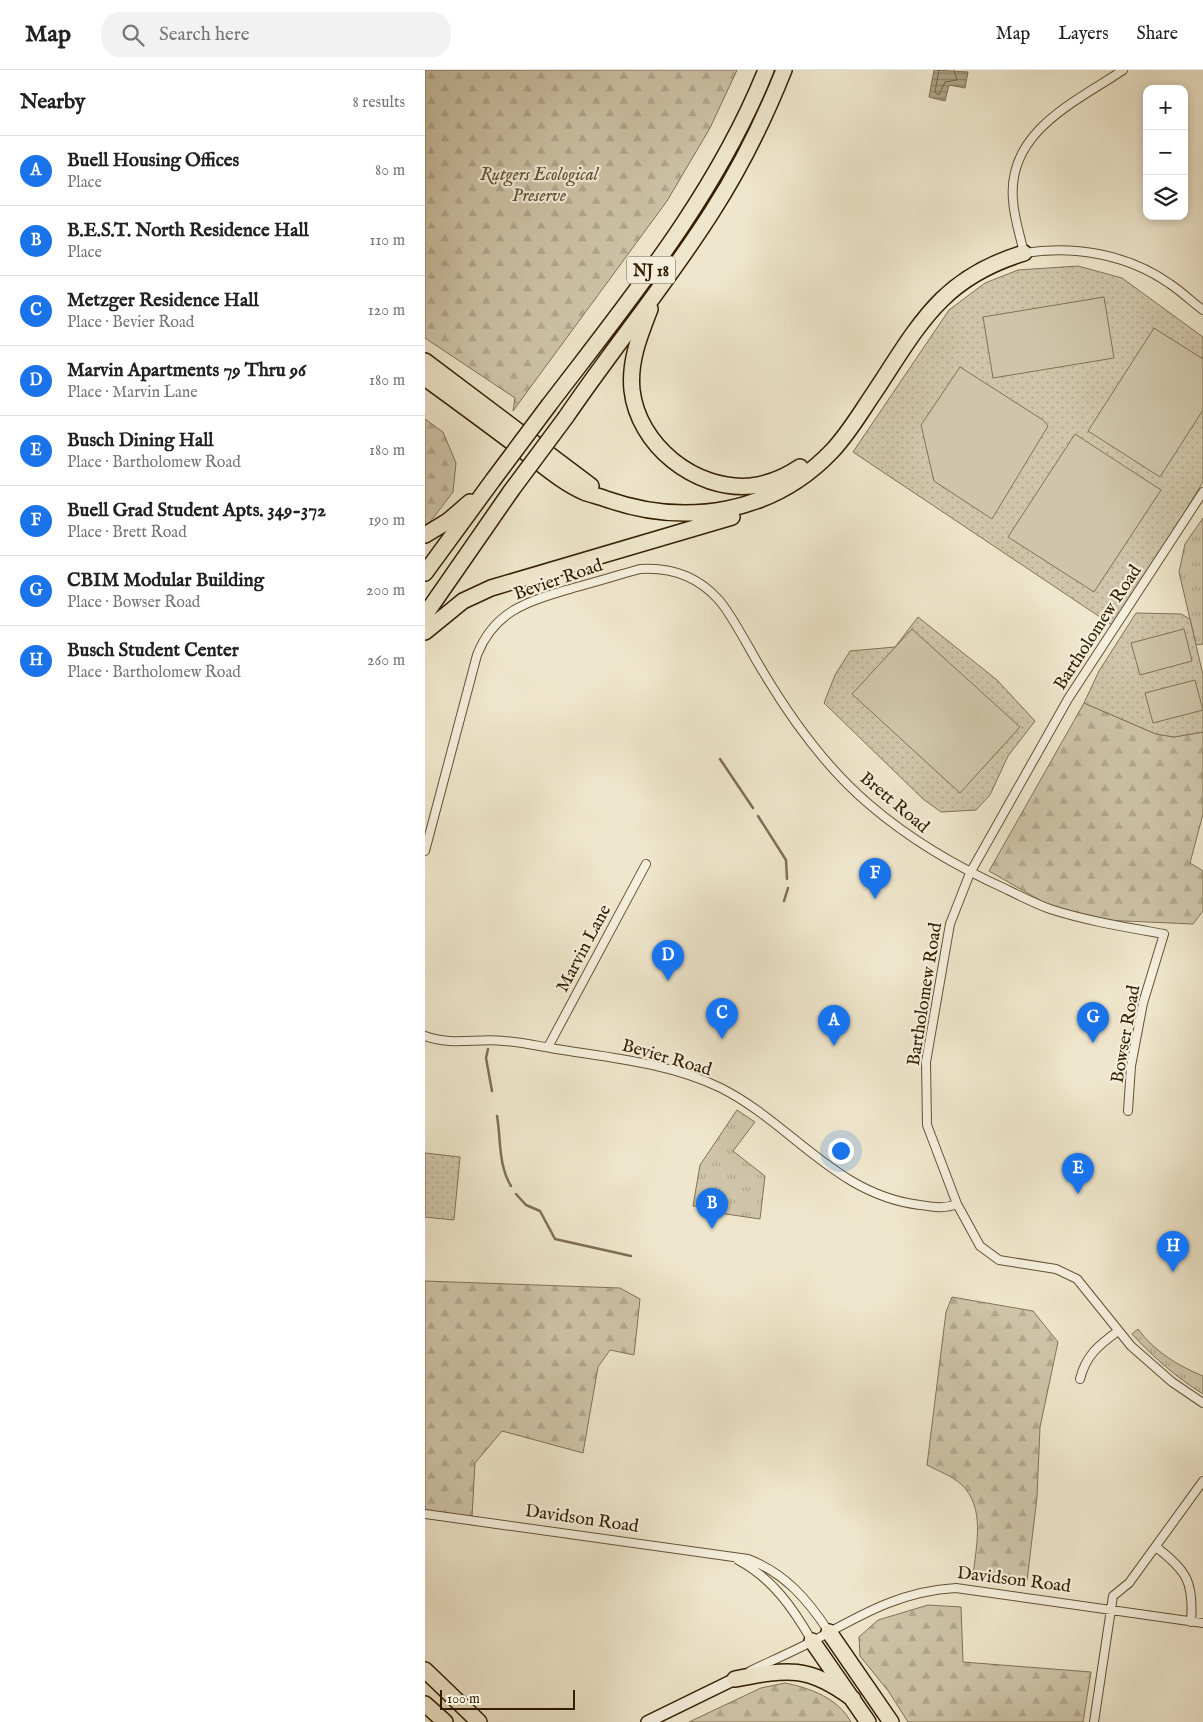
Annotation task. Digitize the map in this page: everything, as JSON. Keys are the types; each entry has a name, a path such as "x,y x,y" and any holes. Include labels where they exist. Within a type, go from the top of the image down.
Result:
{"highway":[{"path":"730,147 734,126 755,70"},
{"name":"NJ 18","path":"425,573 674,239 730,147 766,70"},
{"name":"NJ 18","path":"425,615 511,491 711,214 732,179 765,116 784,70"},
{"path":"425,378 551,471 584,492 628,506 665,513 707,513 741,507 790,485 833,450 853,425 921,323 946,293 981,269 1024,253"},
{"path":"656,292 634,358 632,392 643,424 655,443 673,461 685,470 709,481 736,486 751,486 786,475 833,450"},
{"path":"425,361 606,498"},
{"path":"425,535 448,521 491,483"},
{"path":"425,632 458,604 491,588 731,518 741,507"},
{"path":"829,1632 891,1722"},
{"path":"812,1641 868,1722"},
{"path":"425,1670 479,1722"},
{"path":"735,1679 785,1670 805,1672 836,1686 853,1699"},
{"path":"425,1704 445,1722"}],"main road":[{"name":"Davidson Road","path":"647,1722 735,1679"}],"street":[{"path":"1123,70 1044,123 1024,149 1015,173 1013,199 1024,253 1055,249 1076,250 1115,258 1165,280 1203,310"},
{"name":"Bartholomew Road","path":"1203,492 1068,699 970,872 949,924 926,1062 927,1126 957,1204 975,1238 987,1253 1007,1263 1044,1267 1067,1273 1084,1287 1118,1331 1154,1367 1203,1403"},
{"name":"Bevier Road","path":"425,850 477,655 487,633 499,621 525,603 640,569 665,569 692,578"},
{"name":"Brett Road","path":"692,578 719,600 795,722 845,780 869,804 894,824 923,845 970,872 1048,908 1100,923 1164,934"},
{"name":"Marvin Lane","path":"548,1047 646,864"},
{"name":"Bowser Road","path":"1128,1111 1131,1066 1143,1002 1164,934"},
{"name":"Bevier Road","path":"425,1036 443,1041 503,1040 612,1056 694,1077 721,1089 753,1107 827,1166 860,1187 881,1197 908,1204 949,1208 957,1204"},
{"path":"1080,1379 1087,1358 1094,1349 1118,1331"},
{"path":"1094,1722 1113,1596 1129,1583 1203,1481"},
{"name":"Davidson Road","path":"425,1514 749,1559 776,1572 798,1590 829,1632"},
{"path":"1155,1547 1187,1576 1193,1593 1191,1622"},
{"name":"Davidson Road","path":"733,1558 757,1572 781,1595 812,1641"},
{"name":"Davidson Road","path":"735,1679 883,1604 919,1592 941,1589 956,1588 1203,1623"}],"green space":[{"name":"Rutgers Ecological Preserve","path":"425,70 737,70 710,128 667,201 513,411 515,398 425,338"},
{"path":"1078,266 1122,278 1203,337 1203,482 1115,627 853,452 949,310 985,283 1018,270"},
{"path":"1104,297 1114,358 993,378 983,317"},
{"path":"1154,328 1203,359 1203,410 1160,477 1088,431"},
{"path":"960,367 1043,420 1048,426 992,519 934,481 921,425"},
{"path":"425,419 443,432 456,463 453,492 430,522 425,524"},
{"path":"1075,434 1161,490 1094,592 1008,537"},
{"path":"1203,518 1203,644 1196,645 1179,572 1185,544"},
{"path":"1136,613 1181,614 1190,619 1203,675 1203,732 1174,737 1156,734 1084,703 1099,671"},
{"path":"918,617 997,680 1035,721 1008,756 990,795 976,810 941,812 923,799 824,703 835,675 850,651 895,647"},
{"path":"912,629 1020,727 960,793 852,694"},
{"path":"1184,629 1192,661 1140,675 1131,643"},
{"path":"1195,680 1203,710 1153,723 1145,693"},
{"path":"1084,703 1156,734 1174,737 1203,732 1203,814 1190,863 1203,871 1203,911 1193,924 1102,920 1050,906 989,871"},
{"path":"737,1110 755,1122 733,1151 765,1176 760,1219 712,1212 712,1208 693,1206 700,1165"},
{"path":"425,1153 460,1157 454,1220 425,1217"},
{"path":"425,1281 620,1288 640,1299 634,1355 610,1350 598,1367 583,1453 502,1431 475,1463 472,1517 425,1510"},
{"path":"952,1297 1033,1311 1058,1342 1040,1427 1037,1497 1027,1581 973,1576 978,1527 974,1504 969,1493 961,1484 927,1465 946,1312"},
{"path":"1138,1329 1151,1344 1167,1357 1203,1376 1203,1394 1166,1367 1148,1351 1132,1334"},
{"path":"928,1605 961,1607 963,1662 1091,1672 1083,1722 908,1722 889,1692 860,1656 859,1637 878,1620"},
{"path":"785,1683 823,1695 839,1706 851,1722 689,1722 761,1688"}],"water":[{"path":"934,70 968,72 965,88 949,85 945,101 929,97"}],"waterway":[{"path":"720,759 753,808"},
{"path":"758,816 786,860 787,879"},
{"path":"784,901 788,888"},
{"path":"488,1049 486,1058 492,1091"},
{"path":"497,1116 502,1160 511,1186"},
{"path":"516,1194 526,1205 540,1211 555,1239 631,1256"}],"place":[{"name":"Buell Grad Student Apts. 349-372","path":"875,899"},
{"name":"Marvin Apartments 79 Thru 96","path":"668,981"},
{"name":"Metzger Residence Hall","path":"722,1039"},
{"name":"CBIM Modular Building","path":"1093,1043"},
{"name":"Buell Housing Offices","path":"834,1046"},
{"name":"Busch Dining Hall","path":"1078,1194"},
{"name":"B.E.S.T. North Residence Hall","path":"712,1229"},
{"name":"Busch Student Center","path":"1173,1272"}]}
